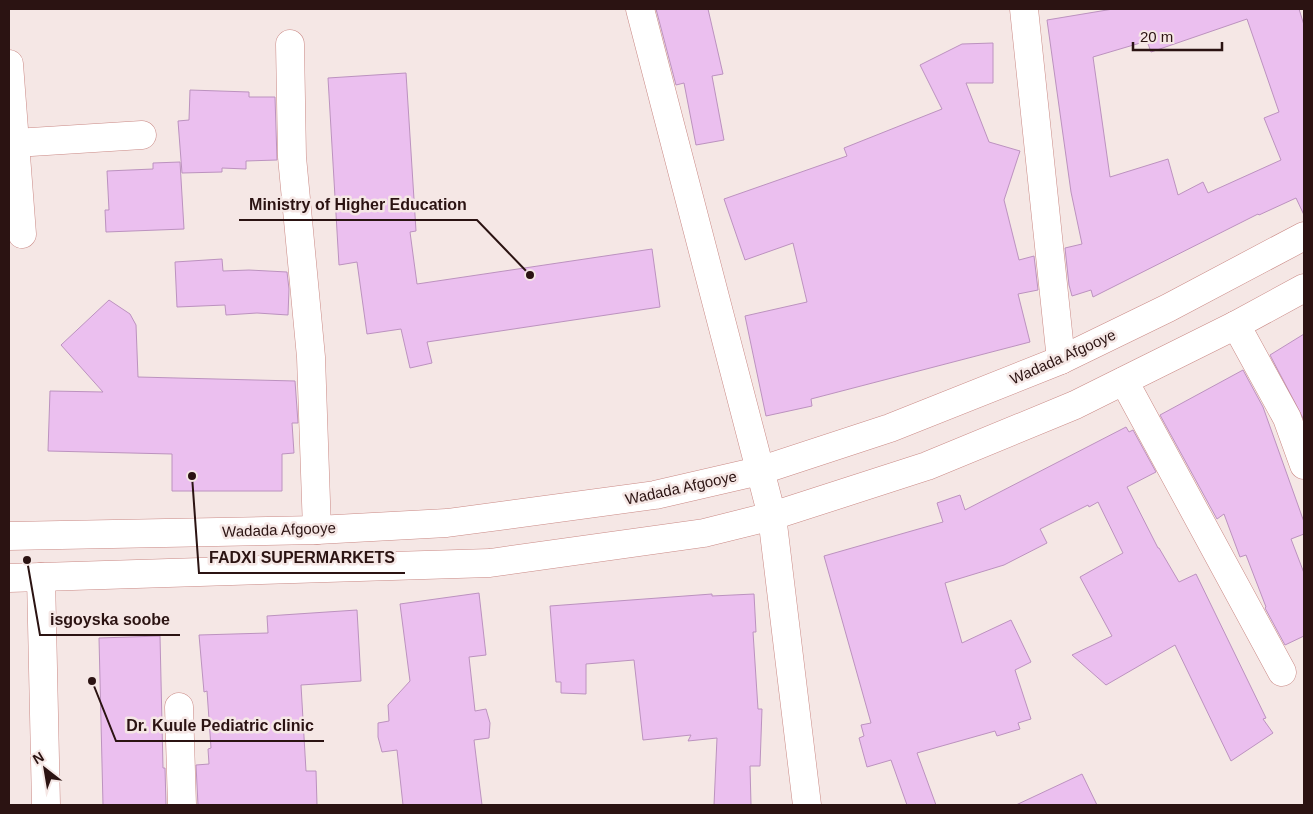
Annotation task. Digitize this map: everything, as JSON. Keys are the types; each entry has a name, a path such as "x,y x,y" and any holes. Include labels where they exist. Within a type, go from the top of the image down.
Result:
{"main road":[{"path":"640,9 772,516 807,805"},
{"path":"1024,9 1061,360"},
{"path":"290,44 292,156 311,357 317,530"},
{"path":"9,64 22,234"},
{"path":"14,144 142,135"},
{"name":"Wadada Afgooye","path":"9,536 317,530 447,523 655,495 759,471 890,428 1061,360 1168,308 1304,236"},
{"path":"9,578 490,563 704,533 772,516 927,466 1075,405 1236,325 1304,288"},
{"path":"1236,325 1287,418 1304,465"},
{"path":"1124,381 1282,672"},
{"path":"41,577 46,805"},
{"path":"179,707 182,805"}],"building":[{"path":"656,9 708,9 723,74 712,76 724,140 696,145 684,83 676,85"},
{"path":"1113,9 1299,9 1304,25 1304,215 1296,198 1258,214 1093,297 1091,290 1072,296 1065,248 1082,244 1071,192 1047,20","holes":["1247,19 1279,112 1264,118 1281,160 1208,193 1203,182 1178,195 1168,159 1110,177 1093,57 1147,41 1151,52"]},
{"path":"993,43 993,83 966,83 989,142 1020,151 1004,200 1019,260 1034,256 1038,290 1018,294 1030,342 811,399 812,406 766,416 745,316 807,302 793,243 745,260 724,199 847,156 844,148 942,109 920,65 962,44"},
{"path":"406,73 416,231 410,232 417,284 652,249 660,307 427,342 432,363 410,368 401,329 367,334 357,262 339,265 328,78"},
{"path":"190,90 249,92 249,97 275,97 277,160 246,161 246,169 222,168 222,172 182,173 178,121 189,120"},
{"path":"180,162 184,229 106,232 105,210 109,210 107,171 153,169 153,163"},
{"path":"222,259 223,271 287,272 289,289 288,315 257,313 226,315 225,305 177,307 175,262"},
{"path":"109,300 130,314 136,325 138,377 295,381 298,423 292,423 294,453 282,454 282,491 172,491 172,454 48,451 50,391 103,392 61,345"},
{"path":"1304,334 1304,420 1270,355"},
{"path":"1243,370 1263,407 1304,522 1304,534 1291,539 1304,573 1304,636 1285,645 1265,608 1246,555 1240,557 1224,514 1217,519 1160,415"},
{"path":"1126,427 1129,432 1133,430 1156,472 1127,487 1158,548 1179,582 1196,574 1266,718 1263,719 1273,733 1231,761 1175,645 1106,685 1072,655 1112,636 1080,577 1123,553 1098,502 1089,507 1088,505 1040,529 1047,543 1004,565 945,583 962,643 1011,620 1031,662 1015,670 1031,719 1018,723 1020,729 997,736 995,731 917,753 936,805 907,805 891,760 867,767 859,738 864,736 861,725 871,723 824,556 943,522 937,503 960,495 965,510"},
{"path":"479,593 486,655 469,657 475,711 486,709 490,723 489,738 474,740 482,805 403,805 397,750 382,752 378,737 378,723 389,721 388,705 410,681 400,604"},
{"path":"712,594 712,596 754,594 756,632 753,632 758,709 762,709 760,766 750,766 751,805 714,805 717,738 688,741 691,735 643,740 634,660 586,664 586,694 561,693 561,682 556,682 550,606"},
{"path":"357,610 361,681 301,685 306,771 316,771 317,805 198,805 196,765 209,764 208,749 211,748 207,691 204,692 199,635 268,633 267,616"},
{"path":"160,636 163,768 165,768 166,805 103,805 99,638"},
{"path":"1082,774 1097,805 1016,805"}],"place":[{"name":"Ministry of Higher Education","path":"530,275"},
{"name":"FADXI SUPERMARKETS","path":"192,476"},
{"name":"isgoyska soobe","path":"27,560"},
{"name":"Dr. Kuule Pediatric clinic","path":"92,681"}]}
